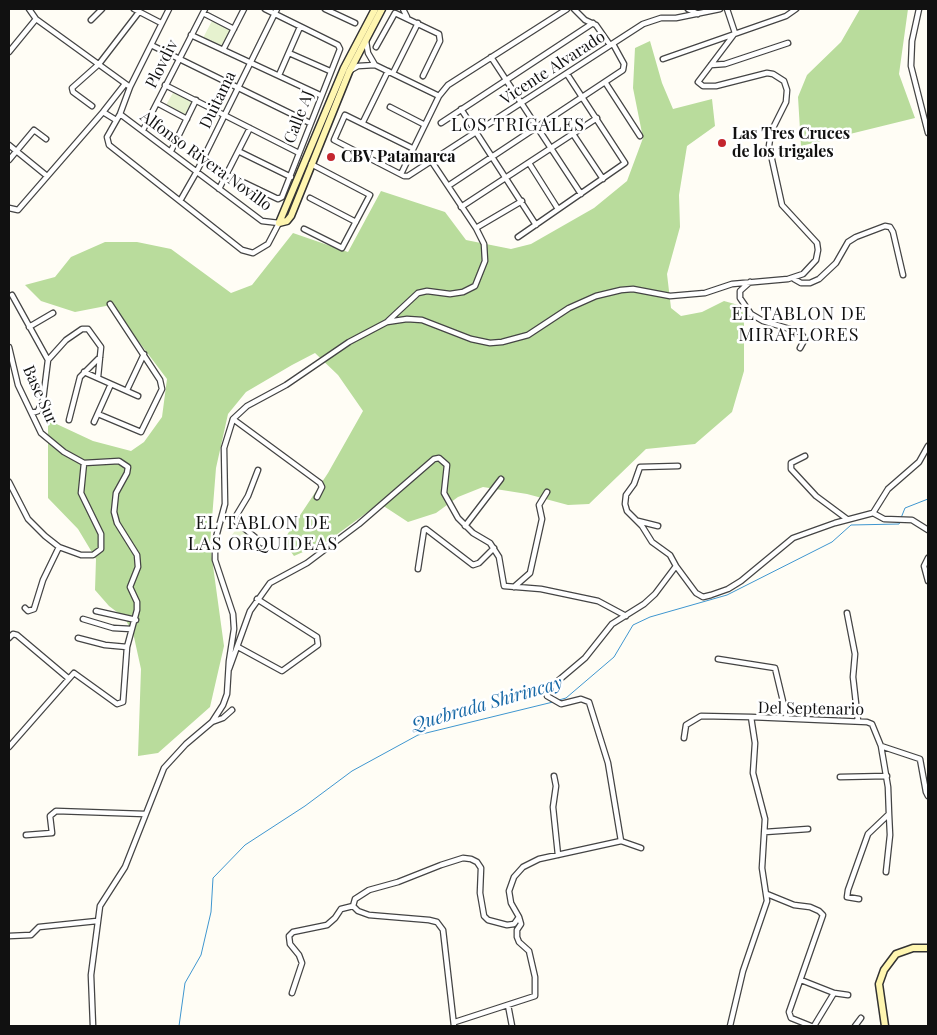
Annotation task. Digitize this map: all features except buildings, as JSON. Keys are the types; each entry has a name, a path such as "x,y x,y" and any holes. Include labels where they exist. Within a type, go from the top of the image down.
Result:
{"street":[{"path":"29,9 36,19 130,87"},
{"path":"91,20 102,9"},
{"path":"134,9 161,23"},
{"path":"169,9 130,87 120,114 107,137 109,145 242,250 252,253 268,244 279,223 287,221 291,216 309,162 346,70 375,9"},
{"path":"223,50 244,9"},
{"path":"265,9 276,11 300,27 278,75"},
{"path":"325,9 355,23"},
{"path":"363,36 382,9"},
{"path":"403,9 407,17"},
{"path":"412,148 363,122 345,115 334,140 401,174 439,96 448,85 567,9"},
{"path":"448,186 536,126 606,82 625,67 611,44 593,23 585,20 574,9"},
{"path":"688,9 698,14"},
{"name":"Vicente Alvarado","path":"401,174 408,176 432,162 643,24 661,18 698,14 720,9"},
{"path":"727,9 735,33"},
{"path":"663,59 792,14 796,9"},
{"path":"919,9 912,41 911,66 927,120 928,133"},
{"path":"204,11 234,29"},
{"name":"Plovdiv","path":"143,130 204,11"},
{"name":"Duitama","path":"180,201 196,173 276,11"},
{"path":"92,106 72,90 99,64 139,12"},
{"path":"376,47 393,14 397,13 439,34 440,37 422,76"},
{"path":"9,52 36,19"},
{"path":"363,122 418,23"},
{"path":"441,123 593,23"},
{"name":"Calle AJ","path":"228,175 278,199 282,197 340,47 300,27"},
{"path":"735,33 699,80 703,86 716,86 767,73 778,76 784,81 787,90 786,102 771,132 768,146 782,205 814,239 818,250 811,268 794,279"},
{"path":"191,34 320,96"},
{"path":"363,36 368,53 375,66"},
{"path":"711,65 725,64 788,43"},
{"path":"151,45 310,123"},
{"path":"289,53 330,72"},
{"path":"720,55 721,61 725,64"},
{"path":"491,57 581,194"},
{"path":"346,70 358,66 375,66 439,96"},
{"path":"518,237 625,163 568,74"},
{"path":"606,82 640,136"},
{"path":"9,208 18,210 125,84"},
{"path":"165,85 299,153"},
{"path":"171,151 196,100"},
{"path":"157,103 187,119"},
{"path":"390,107 425,125"},
{"path":"461,109 493,155 536,224"},
{"path":"103,112 116,120"},
{"name":"Alfonso Rivera Novillo","path":"120,114 262,221 279,223"},
{"path":"461,207 597,118"},
{"path":"220,189 240,152 250,128"},
{"path":"9,160 34,130 46,140"},
{"path":"573,134 603,179"},
{"path":"9,145 47,176"},
{"path":"240,152 291,176"},
{"path":"304,229 342,248 370,195 309,162"},
{"path":"93,1026 91,975 100,906 125,867 164,768 186,744 212,722 223,705 227,694 228,669 234,629 233,614 215,560 215,541 222,518 226,484 224,448 233,419 247,406 286,385 348,342 387,322 418,293 427,291 450,294 463,292 475,286 485,261 484,244 476,228 432,162"},
{"path":"529,163 558,209"},
{"path":"310,198 356,222"},
{"path":"476,228 522,201"},
{"path":"387,322 408,319 422,320 471,339 490,343 502,342 528,335 569,308 606,294 633,289 670,296 705,293 732,284 754,280 794,279 801,283 810,283 819,279 836,263 848,242 856,236 885,226 890,227 893,232 903,275"},
{"path":"754,280 740,292 743,304 754,317 800,332 805,339 800,348"},
{"path":"12,295 48,360"},
{"path":"98,414 139,432 144,430 162,384 110,304"},
{"path":"29,327 53,313"},
{"path":"32,413 38,411 43,400 48,360 66,340 85,328 101,347 98,377"},
{"name":"Base Sur","path":"9,347 18,385 41,433 64,452 84,463"},
{"path":"127,390 144,354"},
{"path":"69,420 80,377 100,357"},
{"path":"84,372 138,396"},
{"path":"94,422 111,384"},
{"path":"233,419 320,483 322,486 317,497"},
{"path":"678,466 645,466 638,469 625,504 627,512 655,546 670,555 696,594 703,597 728,589 741,581 793,538 847,519 873,513 888,489 918,462 928,449"},
{"path":"805,456 791,463 792,469 816,496 847,519"},
{"path":"228,669 248,617 257,599 270,583 307,563 359,524 434,459 439,458 447,465 444,493 465,526 494,548 499,557 502,584 504,586 541,589 598,601 626,616"},
{"path":"9,482 28,519 59,547 81,554 93,555 100,549 101,534 81,493 84,463 119,461 128,467 128,473 116,493 114,512 117,523 137,555 138,561 137,574 130,587 137,602 136,620 127,646 124,693 121,704 118,704 75,673 68,678 9,747"},
{"path":"234,519 248,496 258,470"},
{"path":"465,526 502,479"},
{"path":"513,587 530,573 542,522 539,505 547,492"},
{"path":"873,513 890,520 912,520 928,530"},
{"path":"222,518 234,519 262,543"},
{"path":"636,521 658,526"},
{"path":"418,568 424,530 426,529 473,564 479,563 494,548"},
{"path":"25,608 28,611 34,608 43,580 59,547"},
{"path":"928,558 924,566 928,581"},
{"path":"620,841 608,763 589,702 581,699 567,704 555,702 547,696 546,691 585,658 604,632 655,594 676,566"},
{"path":"238,647 282,671 318,645 317,637 257,599"},
{"path":"96,611 136,620"},
{"path":"847,613 855,654 854,677 858,721"},
{"path":"83,619 113,628 131,630"},
{"path":"9,638 13,634 18,635 68,678"},
{"path":"78,638 127,646"},
{"path":"718,659 775,668 787,718"},
{"path":"212,722 223,718 232,710"},
{"path":"684,738 686,725 701,716 751,717"},
{"name":"Del Septenario","path":"730,1026 743,972 765,909 767,894 762,868 765,819 753,773 755,743 751,717 858,721 872,724 882,746"},
{"path":"886,872 890,835 882,746 920,759 928,796"},
{"path":"554,776 556,786 553,807 558,855"},
{"path":"840,777 886,776"},
{"path":"26,835 52,833 50,816 56,811 145,814"},
{"path":"859,899 847,897 848,890 868,834 889,814"},
{"path":"765,832 808,829"},
{"path":"519,917 514,924 507,925 488,920 484,916 480,892 481,868 477,862 463,858 398,882 369,890 354,899 354,906 358,911 377,918 437,922 443,930 445,938 454,1024 532,998 536,993 529,951 519,942 517,937 517,930 521,924 519,917 510,903 509,891 514,877 523,867 539,859 620,841 641,848"},
{"path":"767,894 822,912 822,920 789,1016 812,1026 834,993"},
{"path":"292,993 302,963 300,955 290,944 289,936 293,932 327,925 335,918 341,908 354,906"},
{"path":"9,936 31,935 39,927 97,921"},
{"path":"885,1026 879,984 884,970 896,954 913,948 928,948"},
{"path":"801,980 834,993 848,995"},
{"path":"508,1005 512,1026"},
{"path":"855,1026 861,1018"}],"green space":[{"path":"860,9 908,9 899,74 915,118 801,146 798,97 807,75 841,42"},
{"path":"213,19 231,29 222,47 203,38"},
{"path":"650,41 662,83 673,109 712,99 715,126 687,146 679,195 680,227 667,274 671,308 681,316 702,312 724,301 742,306 744,371 732,412 695,444 646,449 589,504 568,505 527,494 483,487 458,497 436,513 408,522 382,505 369,511 328,541 294,556 283,541 328,473 363,411 338,375 315,353 292,365 246,392 228,414 216,468 210,544 224,646 210,707 158,753 138,756 141,669 134,637 125,618 109,606 95,590 96,559 78,529 48,498 48,420 93,441 131,451 144,442 162,417 167,379 111,305 75,312 41,301 25,285 55,277 71,257 105,242 137,242 171,249 231,293 252,285 293,233 348,252 381,191 445,212 466,240 511,249 531,244 594,208 627,181 643,138 633,88 635,48"},
{"path":"174,91 195,100 186,116 166,105"},
{"path":"239,526 256,540 248,550 231,536"}],"waterway":[{"name":"Quebrada Shirincay","path":"901,518 905,508 928,499"},
{"name":"Quebrada Shirincay","path":"559,700 566,698 614,657 633,625 650,617 727,595 832,542 851,525 899,524 900,522"},
{"name":"Quebrada Shirincay","path":"179,1026 185,983 201,955 211,912 213,878 245,845 305,806 352,771 418,735 553,702"}],"place":[{"name":"Las Tres Cruces de los trigales","path":"722,143"},
{"name":"CBV Patamarca","path":"331,157"}],"district":[{"name":"LOS TRIGALES","path":"518,125"},
{"name":"EL TABLON DE MIRAFLORES","path":"799,324"},
{"name":"EL TABLON DE LAS ORQUIDEAS","path":"263,533"}]}
